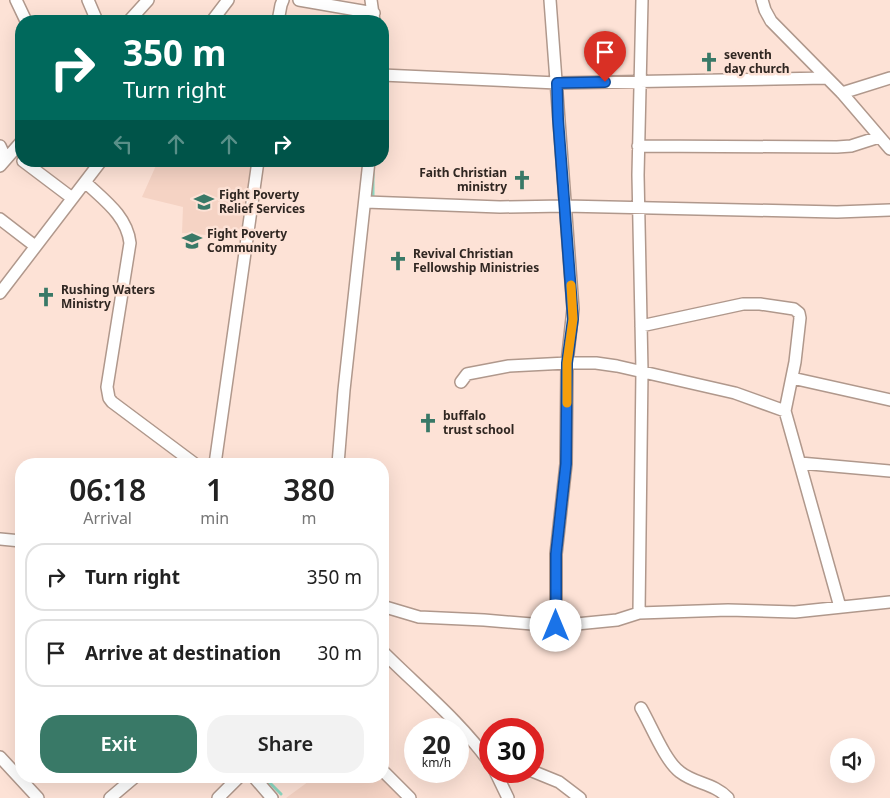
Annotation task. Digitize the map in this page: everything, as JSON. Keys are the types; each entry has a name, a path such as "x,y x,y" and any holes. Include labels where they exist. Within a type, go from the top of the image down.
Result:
{"street":[{"path":"16,0 23,15"},
{"path":"88,0 94,15"},
{"path":"134,15 148,0"},
{"path":"217,15 228,0"},
{"path":"279,15 283,0"},
{"path":"299,0 365,15"},
{"path":"371,0 374,15"},
{"path":"550,0 573,309 567,363 566,464 556,554 556,626"},
{"path":"639,614 642,371 638,146 642,0"},
{"path":"762,0 771,21 842,93 890,149"},
{"path":"389,74 557,83 826,78"},
{"path":"842,93 890,78"},
{"path":"638,146 837,147 851,146 879,137"},
{"path":"0,146 12,160"},
{"path":"23,167 72,198"},
{"path":"0,293 96,167"},
{"path":"216,458 257,167"},
{"path":"338,458 344,390 369,167"},
{"path":"85,182 121,217 129,234 130,244 107,387 109,398 187,458"},
{"path":"366,202 837,212 890,210"},
{"path":"0,219 35,246"},
{"path":"641,326 743,304 760,304 794,309 799,313 800,318 792,378 785,411 840,607"},
{"path":"461,382 468,374 490,369 567,363 617,366 735,393 785,411"},
{"path":"792,378 890,400"},
{"path":"800,463 890,471"},
{"path":"0,539 15,541"},
{"path":"389,608 425,618 556,626 617,620 639,614 728,610 795,612 890,602"},
{"path":"389,658 441,706 479,748"},
{"path":"641,708 670,762 680,772 693,780 714,787 728,798"},
{"path":"0,757 15,773"},
{"path":"544,776 559,782 580,798"},
{"path":"389,777 410,798"},
{"path":"24,783 38,798"},
{"path":"110,798 128,783"},
{"path":"218,798 233,783"},
{"path":"259,783 272,798"},
{"path":"501,783 508,798"}],"shaded area":[{"name":"Fight Poverty Relief Services","path":"155,167 250,167 242,238 182,233 183,207 142,197"},
{"path":"389,781 411,798 286,798 306,783 389,783"}],"waterway":[{"path":"373,172 373,200"},
{"path":"270,783 281,794"}],"slow traffic":[{"path":"567,403 567,363 573,319 571,285"}],"place":[{"name":"seventh day church","path":"709,62"},
{"name":"Faith Christian ministry","path":"522,180"},
{"name":"Fight Poverty Relief Services","path":"204,202"},
{"name":"Fight Poverty Community","path":"192,241"},
{"name":"Revival Christian Fellowship Ministries","path":"398,261"},
{"name":"Rushing Waters Ministry","path":"46,297"},
{"name":"buffalo trust school","path":"428,423"}],"route":[{"path":"556,626 557,534 566,464 567,363 573,319 557,83 605,82"}]}
